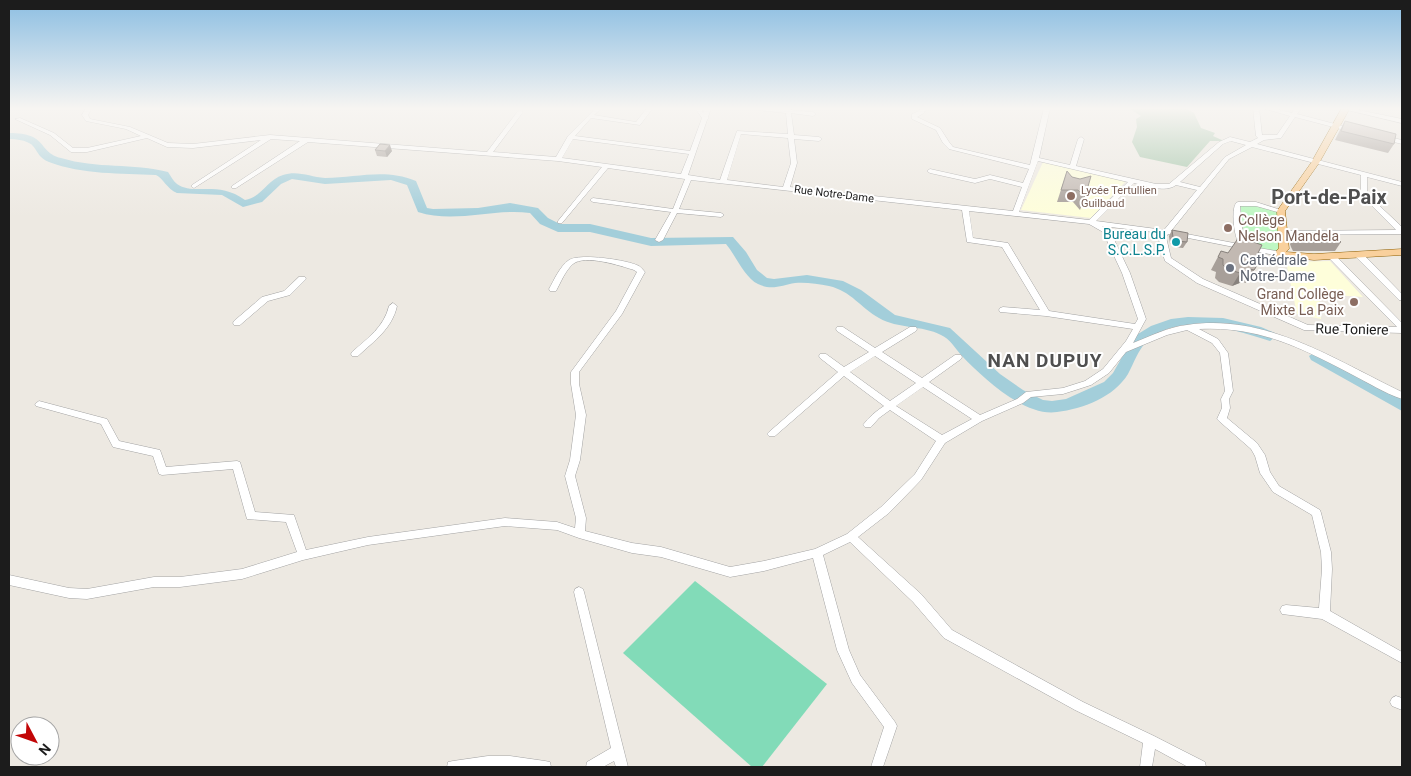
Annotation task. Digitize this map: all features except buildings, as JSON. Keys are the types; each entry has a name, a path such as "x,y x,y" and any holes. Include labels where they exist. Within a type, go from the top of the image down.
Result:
{"main road":[{"path":"1280,254 1284,249 1281,211 1316,162 1325,144"},
{"name":"Rue Notre-Dame","path":"1280,254 1331,256 1402,252"}],"street":[{"path":"64,144 71,150 79,151 111,144"},
{"path":"165,144 184,146 200,144"},
{"path":"194,186 256,144"},
{"path":"234,187 300,144"},
{"name":"Rue Notre-Dame","path":"361,144 558,160 723,182 1091,222 1167,232 1280,254"},
{"path":"489,154 496,144"},
{"path":"558,160 566,144"},
{"path":"625,144 693,153"},
{"path":"659,240 675,211 696,144"},
{"path":"723,182 735,144"},
{"path":"786,188 794,163 791,144"},
{"path":"947,144 952,148 1033,168"},
{"path":"1015,214 1033,168 1039,144"},
{"path":"1073,167 1080,144"},
{"path":"1036,159 1156,186 1171,186 1177,183 1220,144"},
{"path":"1167,232 1227,158 1252,145 1402,184"},
{"path":"560,222 606,166"},
{"path":"930,171 975,181 990,177 1026,186"},
{"path":"1364,175 1364,195 1402,233"},
{"path":"9,580 68,593 87,594 154,582 180,582 242,574 303,556 411,534 505,522 557,526 579,534 632,548 661,552 730,572 817,554 851,537 885,510 918,477 942,440 979,419 1020,401 1029,394 1063,391 1088,383 1106,371 1123,350 1142,318 1126,273 1106,231 1091,222 1132,181"},
{"path":"1177,183 1200,189"},
{"path":"594,200 720,215"},
{"path":"1244,246 1239,239 1236,207 1238,204 1256,204 1281,211"},
{"path":"965,209 970,240 1005,245 1046,313"},
{"name":"Rue Toniere","path":"1167,232 1162,236 1168,259 1200,281 1290,322 1307,328 1402,330"},
{"path":"1284,233 1402,233"},
{"path":"1358,254 1402,298"},
{"path":"1331,256 1402,327"},
{"path":"553,289 570,264 576,259 594,259 636,268 641,272 619,312 575,372 575,384 581,415 575,460 570,476 581,518 579,534"},
{"path":"237,323 265,299 287,293 302,279"},
{"path":"354,354 386,326 392,316 393,306"},
{"path":"1003,310 1046,313 1138,327"},
{"path":"1123,350 1188,327 1243,327 1272,333 1300,344 1402,396"},
{"path":"1188,327 1215,341 1224,353 1229,390 1225,398 1226,408 1222,419 1254,446 1260,455 1265,473 1276,489 1316,513 1326,552 1327,569 1324,614"},
{"path":"840,329 979,419"},
{"path":"772,434 844,371 913,329"},
{"path":"823,356 890,406 942,440"},
{"path":"868,425 890,406 958,357"},
{"path":"40,404 104,421 116,444 157,454 162,470 237,465 251,516 290,518 303,556"},
{"path":"851,537 917,598 948,634 1078,706 1150,740 1200,767"},
{"path":"817,554 843,650 856,679 891,726 877,767"},
{"path":"580,592 622,767"},
{"path":"1286,610 1324,614 1402,658"},
{"path":"1146,767 1150,740"},
{"path":"592,767 618,751"},
{"path":"453,767 477,762 515,761 545,767"}],"shaded area":[{"path":"1133,144 1207,144 1187,167 1140,157"},
{"path":"1043,162 1126,181 1091,218 1021,210"},
{"path":"1330,261 1363,297 1319,294 1321,319 1297,314 1286,262"}],"green space":[{"path":"1246,204 1279,211 1282,248 1278,253 1246,246 1240,206"},
{"path":"695,581 827,684 762,767 752,767 623,653"}],"waterway":[{"path":"38,144 51,159 83,168 156,172 164,174 168,182 174,188 181,191 223,192 231,195 243,204 258,200 277,182 292,176 325,181 391,176 412,183 422,210 432,213 478,212 510,207 534,210 544,221 558,228 590,228 651,242 729,240 758,279 774,284 795,279 807,279 826,281 844,286 890,318 949,333 984,368 1017,394 1029,401 1052,407 1075,402 1094,395 1109,386 1118,377 1143,337 1156,329 1171,324 1188,321 1223,323 1256,330 1270,336"},
{"path":"1316,356 1402,405"}],"place":[{"name":"Lycée Tertullien Guilbaud","path":"1071,196"},
{"name":"Collège Nelson Mandela","path":"1228,228"},
{"name":"Bureau du S.C.L.S.P.","path":"1176,242"},
{"name":"Cathédrale Notre-Dame","path":"1230,268"},
{"name":"Grand Collège Mixte La Paix","path":"1354,302"}],"district":[{"name":"Port-de-Paix","path":"1329,197"},
{"name":"NAN DUPUY","path":"1045,360"}]}
